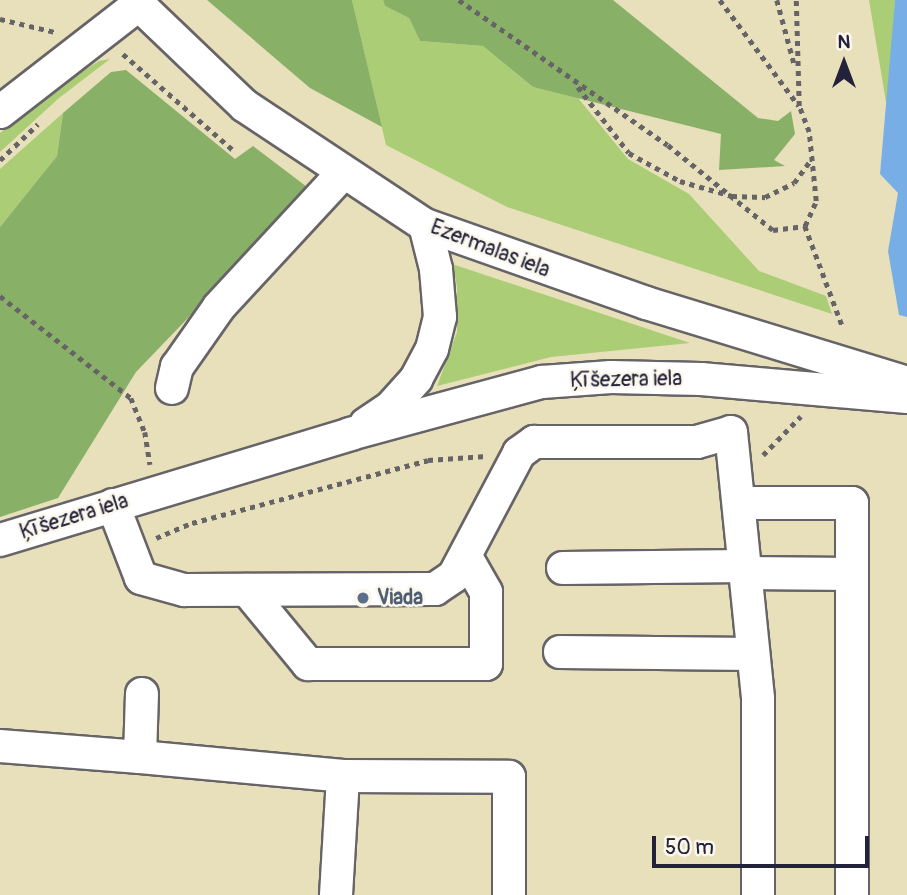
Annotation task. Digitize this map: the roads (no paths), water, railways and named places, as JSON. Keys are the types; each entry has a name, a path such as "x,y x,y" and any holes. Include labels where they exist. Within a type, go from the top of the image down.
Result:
{"street":[{"path":"0,113 136,3"},
{"name":"Ezermalas iela","path":"136,3 245,106 425,225 633,299 907,383"},
{"path":"172,388 177,367 219,307 343,173"},
{"name":"Ķīšezera iela","path":"350,434 391,407 416,379 432,349 440,317 436,269 425,225"},
{"name":"Ķīšezera iela","path":"0,540 350,434 542,382 611,377 701,379 907,397"},
{"path":"113,505 141,578 184,590 435,589 454,576 519,453 534,442 697,442 731,432 758,699 758,895"},
{"path":"740,503 852,503 852,895"},
{"path":"247,590 308,664 485,664 486,592 466,557"},
{"path":"563,568 745,569 852,573"},
{"path":"560,652 753,654"},
{"path":"140,757 142,694"},
{"path":"0,746 343,776 509,777 509,895"},
{"path":"336,895 343,776"}],"water":[{"path":"895,0 907,0 907,317 899,315 888,251 898,193 880,174"}],"place":[{"name":"Viada","path":"363,598"}]}
